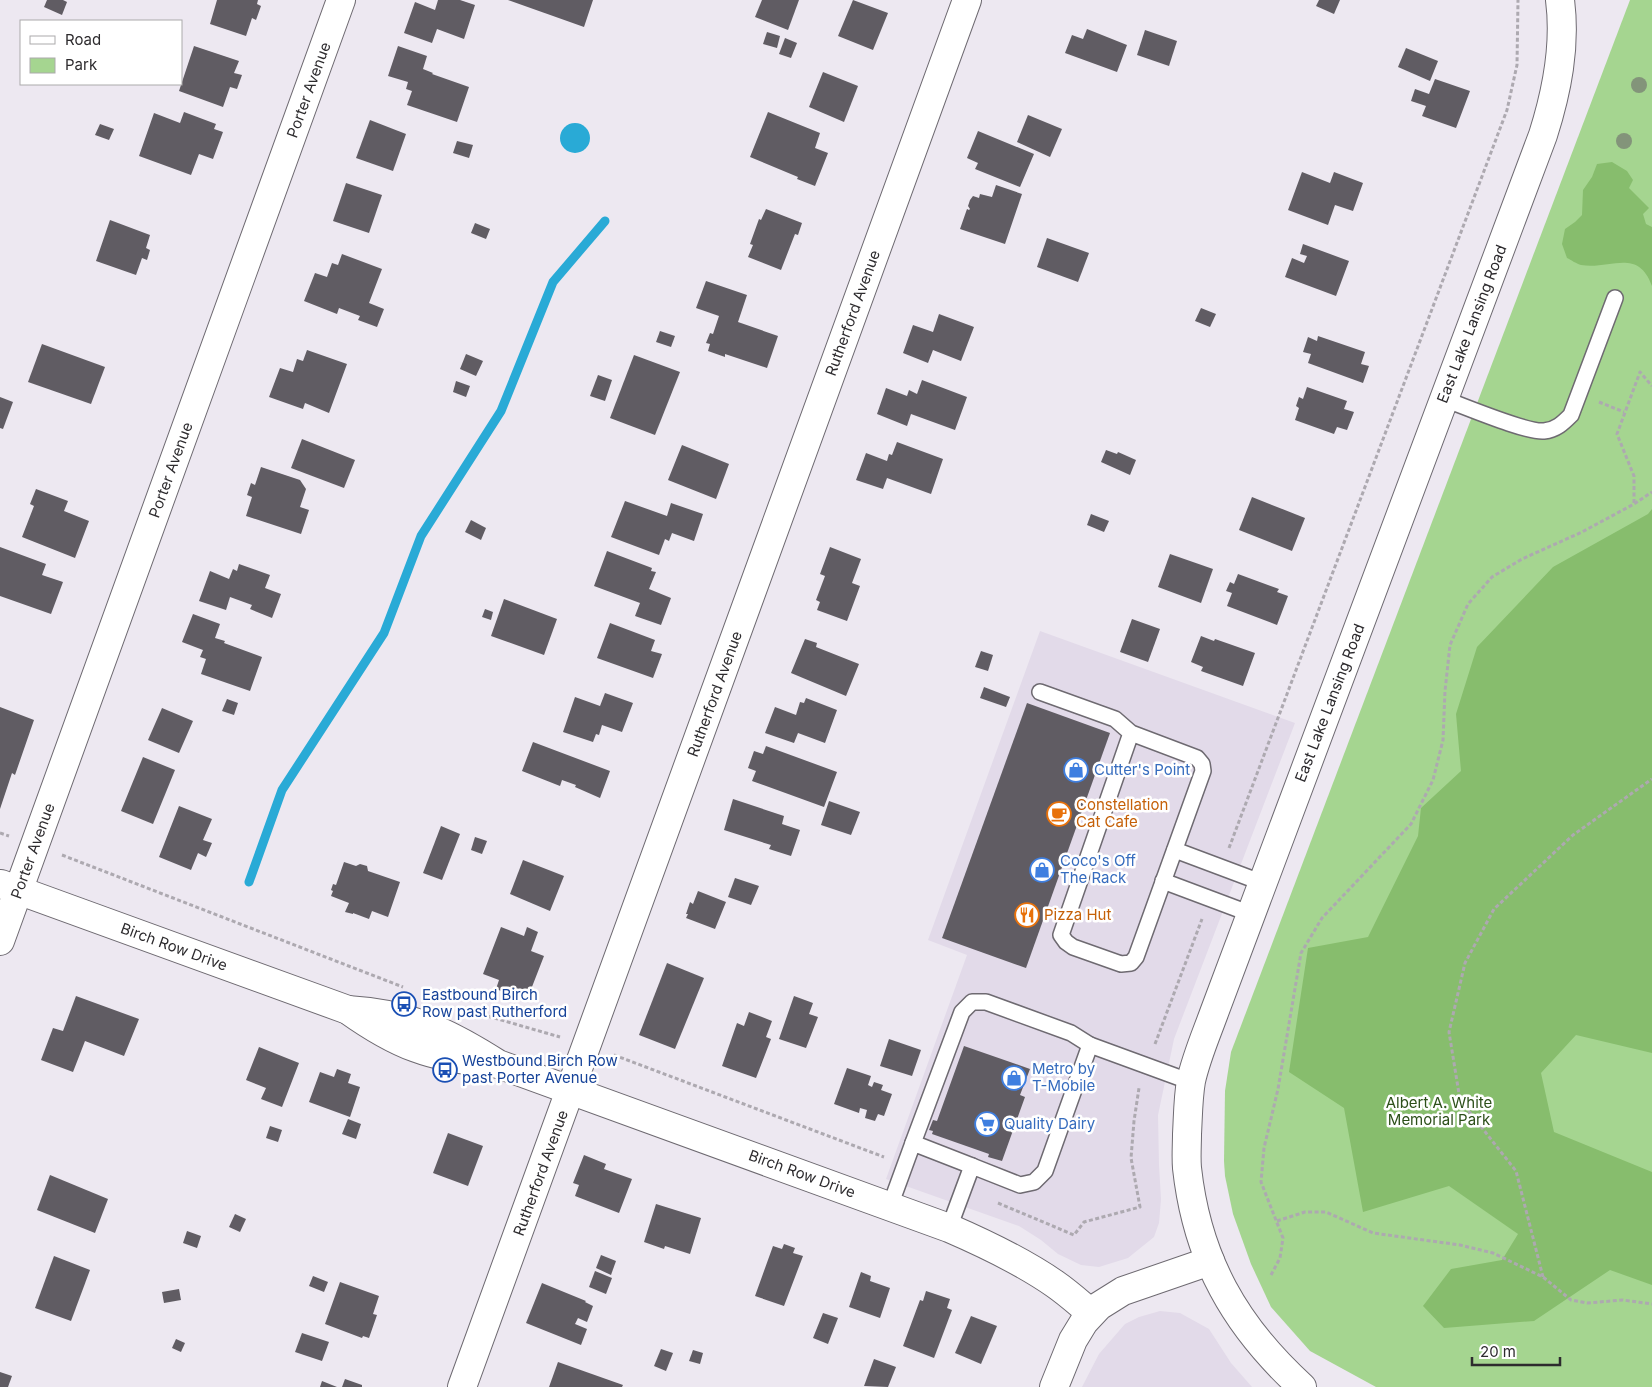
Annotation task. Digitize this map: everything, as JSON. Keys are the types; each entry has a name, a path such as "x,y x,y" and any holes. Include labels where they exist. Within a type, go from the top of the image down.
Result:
{"street":[{"name":"Porter Avenue","path":"0,941 9,887 35,845 341,0"},
{"name":"Rutherford Avenue","path":"462,1387 967,0"},
{"name":"East Lake Lansing Road","path":"1302,1387 1275,1363 1245,1326 1219,1281 1210,1261 1198,1228 1187,1167 1191,1082 1206,1035 1553,105 1559,74 1562,42 1560,0"},
{"name":"Birch Row Drive","path":"9,887 348,1010 390,1037 416,1049 440,1057 498,1064 948,1228 1001,1252 1026,1266 1056,1284 1091,1313"},
{"path":"1054,1387 1073,1340 1084,1322 1099,1306 1124,1291 1210,1261"}],"lane":[{"path":"1444,398 1527,429 1544,431 1559,426 1571,416 1615,298"},
{"path":"1040,692 1115,720 1131,733 1197,758 1202,764 1203,771 1136,957 1131,963 1121,964 1073,947 1061,935 1131,733"},
{"path":"1175,850 1263,883"},
{"path":"1163,881 1251,914"},
{"path":"890,1206 962,1012 972,1002 986,1002 1003,1008 1071,1033 1090,1045 1191,1082"},
{"path":"913,1143 1020,1185 1034,1182 1045,1171 1090,1045"},
{"path":"948,1228 972,1166"}],"path":[{"path":"1222,867 1507,110 1518,64 1518,0"},
{"path":"1634,504 1634,476 1617,434 1640,372 1652,386"},
{"path":"1271,1275 1280,1258 1283,1238 1262,1182 1264,1148 1278,1088 1301,953 1322,918 1411,824 1433,780 1443,740 1445,691 1450,645 1468,604 1492,577 1522,560 1582,532 1652,492"},
{"path":"1543,1278 1516,1171 1460,1100 1449,1032 1465,963 1494,909 1573,835 1652,779"},
{"path":"0,832 408,988"},
{"path":"964,1187 1022,1214 1074,1235 1084,1222 1140,1207 1131,1158 1138,1090 1210,899"},
{"path":"455,1006 588,1045 905,1164"},
{"path":"1277,1221 1305,1212 1326,1212 1373,1233 1460,1245 1493,1253 1543,1278 1571,1300 1587,1302 1623,1300 1652,1304"}],"shaded area":[{"path":"1040,631 1295,723 1174,1039 1158,1115 1161,1199 1159,1223 1154,1237 1128,1258 1099,1267 1081,1265 1058,1254 1019,1226 886,1179 967,955 928,940"},
{"path":"1160,1311 1180,1313 1209,1329 1231,1363 1252,1387 1082,1387 1099,1354 1125,1324 1139,1317"}],"green space":[{"name":"Albert A. White Memorial Park","path":"1630,0 1652,0 1652,1387 1376,1387 1310,1351 1271,1307 1251,1264 1233,1214 1225,1176 1225,1091 1231,1052"},
{"path":"1612,162 1627,171 1633,180 1629,188 1649,208 1643,214 1646,224 1652,227 1652,286 1646,274 1639,267 1622,263 1592,266 1581,265 1567,258 1562,244 1565,229 1582,215 1583,190 1592,177 1597,164"},
{"path":"1652,509 1652,1053 1576,1035 1541,1073 1554,1132 1652,1172 1652,1285 1610,1270 1534,1321 1444,1328 1423,1306 1451,1269 1502,1260 1518,1234 1449,1186 1363,1212 1344,1108 1289,1072 1308,948 1368,937 1418,836 1421,808 1461,771 1456,714 1477,647 1553,567 1648,514"}],"water":[{"path":"575,123 586,127 590,138 586,149 575,153 564,149 560,138 564,127"}],"building":[{"path":"47,0 63,0 67,2 62,15 44,7"},
{"path":"217,0 258,0 257,4 261,6 256,20 252,18 246,36 210,24"},
{"path":"438,0 460,0 475,5 464,39 437,29 432,43 404,33 415,2 435,10"},
{"path":"508,0 593,0 584,27"},
{"path":"762,0 799,0 788,30 755,17"},
{"path":"853,0 888,13 873,50 838,36"},
{"path":"1319,0 1340,0 1334,14 1316,6"},
{"path":"1087,29 1127,45 1117,72 1065,53 1072,35 1083,39"},
{"path":"1145,30 1177,41 1169,66 1137,55"},
{"path":"767,32 780,36 777,48 763,44"},
{"path":"785,38 797,43 791,58 779,54"},
{"path":"194,46 239,61 234,73 242,75 237,89 230,87 223,107 179,91"},
{"path":"398,46 427,56 423,69 469,87 457,122 407,105 412,91 406,89 408,82 388,76"},
{"path":"1406,48 1438,61 1430,81 1398,67"},
{"path":"823,72 858,86 844,122 809,107"},
{"path":"1435,79 1470,91 1456,128 1422,116 1426,106 1411,101 1415,89 1429,94"},
{"path":"184,112 216,124 214,129 223,132 213,159 199,154 191,175 139,156 154,113 180,123"},
{"path":"768,112 820,133 815,148 828,153 815,186 750,157"},
{"path":"1028,115 1062,129 1050,157 1017,142"},
{"path":"370,120 406,134 393,171 356,158"},
{"path":"100,124 114,129 109,140 95,135"},
{"path":"978,131 1034,154 1020,187 975,169 978,163 967,158"},
{"path":"457,141 473,145 469,158 453,153"},
{"path":"1302,172 1330,183 1334,172 1363,183 1353,211 1335,205 1328,225 1288,210"},
{"path":"346,183 382,195 369,233 333,221"},
{"path":"996,185 1022,194 1005,244 960,229 967,209 970,209 968,206 973,196 979,198 980,194 992,197"},
{"path":"766,209 802,223 798,235 795,234 781,270 748,257 753,245 750,244 759,219 761,220"},
{"path":"110,220 150,235 146,248 150,250 147,260 142,258 136,275 96,261"},
{"path":"475,223 490,229 486,239 471,233"},
{"path":"1047,238 1089,253 1078,282 1037,267"},
{"path":"1303,244 1349,261 1336,296 1285,277 1292,258 1304,263 1307,256 1300,254"},
{"path":"342,254 382,269 369,303 384,309 377,327 358,320 360,316 339,308 337,314 304,301 315,273 327,277 332,263 338,265"},
{"path":"706,281 747,295 738,322 778,336 767,368 725,354 725,357 708,351 710,344 706,343 710,333 713,334 719,316 696,308"},
{"path":"1201,308 1216,314 1210,327 1195,321"},
{"path":"939,314 974,327 961,361 933,350 928,363 903,353 913,325 933,332"},
{"path":"660,331 675,336 671,347 656,342"},
{"path":"1318,336 1365,352 1361,364 1369,366 1363,383 1308,363 1311,354 1303,352 1308,337 1317,341"},
{"path":"42,344 105,367 91,404 28,382"},
{"path":"307,350 347,364 329,413 305,403 303,409 269,397 280,368 293,372 297,359 303,361"},
{"path":"466,354 483,361 476,376 460,369"},
{"path":"634,355 680,372 655,435 610,418"},
{"path":"598,375 612,380 605,401 590,396"},
{"path":"922,380 967,397 955,430 911,414 907,426 877,414 886,388 907,396 909,390 917,394"},
{"path":"456,381 470,386 466,397 453,392"},
{"path":"1307,387 1347,401 1344,409 1354,412 1347,430 1337,427 1334,434 1295,420 1299,408 1296,406 1299,397 1303,399"},
{"path":"0,397 13,402 3,429 0,428"},
{"path":"302,439 355,460 344,488 291,468"},
{"path":"897,442 943,459 931,494 887,478 883,489 856,480 866,453 887,461 889,454 892,455"},
{"path":"682,445 729,464 716,499 668,480"},
{"path":"1106,450 1117,454 1118,452 1136,460 1130,475 1101,462"},
{"path":"261,467 300,480 306,489 300,507 309,510 301,534 246,516 252,497 247,495 251,483 255,485"},
{"path":"36,489 68,501 64,511 89,521 75,558 22,537 34,506 30,504"},
{"path":"1252,497 1305,518 1292,551 1239,530"},
{"path":"625,501 667,516 671,503 703,514 694,541 672,533 669,541 665,539 659,555 611,537"},
{"path":"1091,514 1109,521 1104,532 1087,525"},
{"path":"471,520 486,528 481,540 465,532"},
{"path":"0,547 46,564 42,575 63,582 51,614 0,596"},
{"path":"830,547 861,559 852,583 860,586 847,621 817,610 820,602 816,600 825,576 820,574"},
{"path":"607,551 652,568 651,571 656,572 649,589 671,598 661,625 635,616 640,603 594,586"},
{"path":"1170,554 1213,569 1201,603 1158,587"},
{"path":"239,564 270,575 265,588 281,594 272,618 250,609 252,605 230,597 226,610 199,601 210,571 229,579 233,569 237,571"},
{"path":"1238,574 1279,589 1277,592 1288,596 1277,625 1227,606 1232,593 1226,591 1230,582 1234,584"},
{"path":"504,599 557,619 544,655 491,636"},
{"path":"485,609 493,612 491,620 482,617"},
{"path":"193,614 220,624 215,638 262,657 250,691 201,674 206,659 200,657 203,650 182,642"},
{"path":"1132,619 1160,629 1148,662 1120,652"},
{"path":"610,623 655,640 651,651 662,654 653,678 597,658"},
{"path":"1201,636 1255,653 1243,686 1201,671 1203,667 1191,662"},
{"path":"805,639 817,643 816,647 859,664 846,696 791,673"},
{"path":"981,651 993,655 988,671 975,667"},
{"path":"984,687 1010,697 1006,707 980,698"},
{"path":"605,693 633,703 622,732 602,725 599,735 596,734 593,742 563,732 575,697 600,706"},
{"path":"806,698 837,710 825,743 798,733 794,743 765,733 775,707 796,715 800,702 804,703"},
{"path":"227,699 238,703 234,715 222,711"},
{"path":"1027,703 1110,733 1026,968 942,938"},
{"path":"0,707 34,720 15,775 12,773 0,809"},
{"path":"162,708 193,721 179,753 148,740"},
{"path":"533,742 610,771 600,798 562,780 560,786 522,771"},
{"path":"766,746 837,772 824,807 752,781 756,771 748,768 754,751 763,754"},
{"path":"143,757 175,770 153,824 121,811"},
{"path":"733,799 784,816 782,824 800,830 791,856 769,849 771,845 724,830"},
{"path":"829,801 860,812 851,835 821,825"},
{"path":"179,806 212,819 203,840 212,843 206,857 198,853 191,870 159,857"},
{"path":"441,826 460,834 442,880 423,873"},
{"path":"475,837 487,841 482,854 471,850"},
{"path":"523,860 564,876 550,911 510,894"},
{"path":"344,862 356,866 360,864 367,866 368,871 400,882 388,917 372,911 369,919 345,912 349,903 331,896 333,884 336,885"},
{"path":"735,878 759,886 751,905 728,897"},
{"path":"698,891 726,902 715,929 686,918 690,902 693,904"},
{"path":"501,927 524,936 527,927 538,932 531,951 544,956 530,992 524,990 521,999 496,989 499,980 483,974"},
{"path":"667,963 704,978 675,1049 639,1035"},
{"path":"76,996 139,1019 124,1056 85,1041 73,1072 41,1060 53,1028 63,1031"},
{"path":"794,996 813,1003 809,1014 818,1017 806,1048 779,1039"},
{"path":"749,1012 772,1021 766,1037 771,1039 756,1078 722,1066 737,1023 744,1026"},
{"path":"889,1039 921,1050 912,1076 880,1066"},
{"path":"964,1046 1030,1069 1020,1095 1025,1097 1002,1161 988,1157 989,1154 932,1134 933,1131 929,1130 933,1120 937,1121"},
{"path":"259,1047 299,1063 282,1107 261,1099 266,1088 246,1080"},
{"path":"847,1068 871,1076 868,1085 872,1087 874,1082 883,1085 881,1090 892,1094 884,1116 878,1114 875,1121 865,1118 867,1110 860,1108 859,1113 834,1104"},
{"path":"337,1069 351,1074 348,1083 360,1087 350,1117 309,1102 320,1072 334,1077"},
{"path":"348,1119 361,1124 356,1139 342,1134"},
{"path":"270,1126 282,1130 278,1142 266,1138"},
{"path":"448,1133 483,1146 468,1186 433,1173"},
{"path":"584,1155 606,1164 604,1169 632,1179 619,1213 575,1196 579,1185 573,1183"},
{"path":"50,1175 108,1199 95,1233 37,1210"},
{"path":"656,1204 701,1218 690,1254 665,1246 664,1249 644,1242"},
{"path":"235,1214 246,1219 240,1232 229,1227"},
{"path":"187,1231 201,1236 197,1248 183,1243"},
{"path":"784,1244 795,1248 793,1253 803,1256 784,1306 755,1296 773,1246 782,1249"},
{"path":"601,1255 616,1261 611,1275 596,1268"},
{"path":"54,1256 90,1270 71,1321 35,1308"},
{"path":"595,1271 612,1278 606,1294 589,1287"},
{"path":"861,1272 871,1276 870,1281 890,1288 880,1318 849,1307"},
{"path":"313,1276 328,1282 324,1292 309,1286"},
{"path":"340,1282 379,1296 373,1314 377,1315 369,1338 363,1336 362,1338 325,1324"},
{"path":"542,1283 586,1301 593,1306 587,1322 578,1318 575,1324 587,1329 581,1345 526,1323"},
{"path":"179,1289 181,1300 164,1303 162,1292"},
{"path":"926,1291 950,1299 947,1308 952,1310 934,1358 903,1346 920,1300 923,1301"},
{"path":"823,1313 838,1318 828,1344 813,1338"},
{"path":"971,1316 997,1326 981,1364 955,1353"},
{"path":"302,1333 329,1342 322,1361 295,1352"},
{"path":"176,1339 185,1343 181,1352 172,1348"},
{"path":"661,1349 673,1353 666,1371 654,1366"},
{"path":"693,1350 703,1353 700,1364 689,1361"},
{"path":"874,1359 896,1367 888,1387 864,1386"},
{"path":"558,1362 623,1385 622,1387 549,1387"},
{"path":"0,1372 12,1376 8,1387 0,1387"},
{"path":"345,1379 362,1385 362,1387 342,1387"},
{"path":"322,1381 337,1387 320,1387"}],"waterway":[{"path":"249,882 282,790 384,633 421,536 501,411 553,282 605,221"}],"place":[{"name":"Cutter's Point","path":"1076,770"},
{"name":"Constellation Cat Cafe","path":"1059,814"},
{"name":"Coco's Off The Rack","path":"1042,870"},
{"name":"Pizza Hut","path":"1027,915"},
{"name":"Eastbound Birch Row past Rutherford","path":"404,1004"},
{"name":"Westbound Birch Row past Porter Avenue","path":"445,1070"},
{"name":"Metro by T-Mobile","path":"1014,1078"},
{"name":"Quality Dairy","path":"987,1124"}]}
